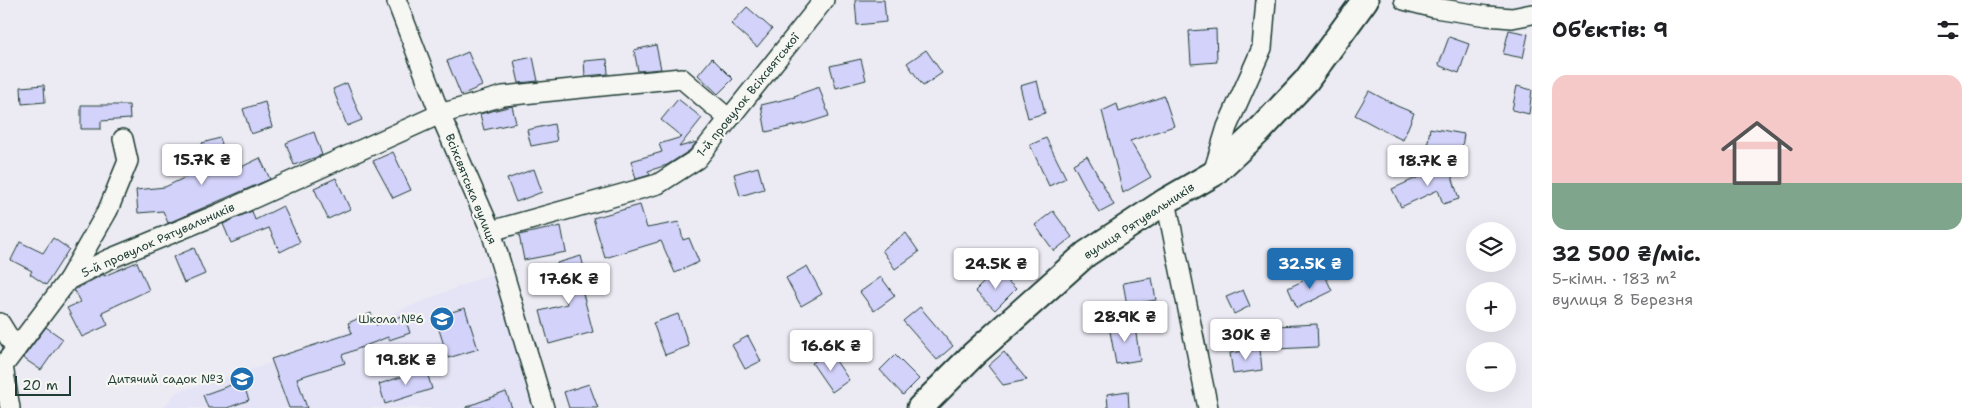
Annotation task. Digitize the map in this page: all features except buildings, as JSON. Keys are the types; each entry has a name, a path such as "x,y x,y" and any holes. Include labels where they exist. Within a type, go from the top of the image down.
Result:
{"main road":[{"name":"вулиця Рятувальників","path":"920,408 974,354 1086,254 1166,200 1213,174 1260,130 1306,81 1365,0"}],"street":[{"name":"1-й провулок Всіхсвятської","path":"491,232 658,184 697,158 824,0"},
{"path":"1213,174 1228,127 1262,48 1266,0"},
{"path":"1404,0 1434,8 1487,16 1512,18 1532,14"},
{"name":"Всіхсвятська вулиця","path":"397,2 440,114 491,232 544,408"},
{"name":"5-й провулок Рятувальників","path":"10,408 1,367 68,280 107,260 220,213 440,114 503,96 681,78 729,119"},
{"path":"68,280 108,210 128,161 122,139"},
{"path":"1166,200 1208,408"},
{"path":"0,323 16,348"}],"shaded area":[{"name":"Школа №6","path":"492,273 534,408 162,408 177,392 262,366"}],"place":[{"name":"Школа №6","path":"442,319"},
{"name":"Дитячий садок №3","path":"242,379"}]}
